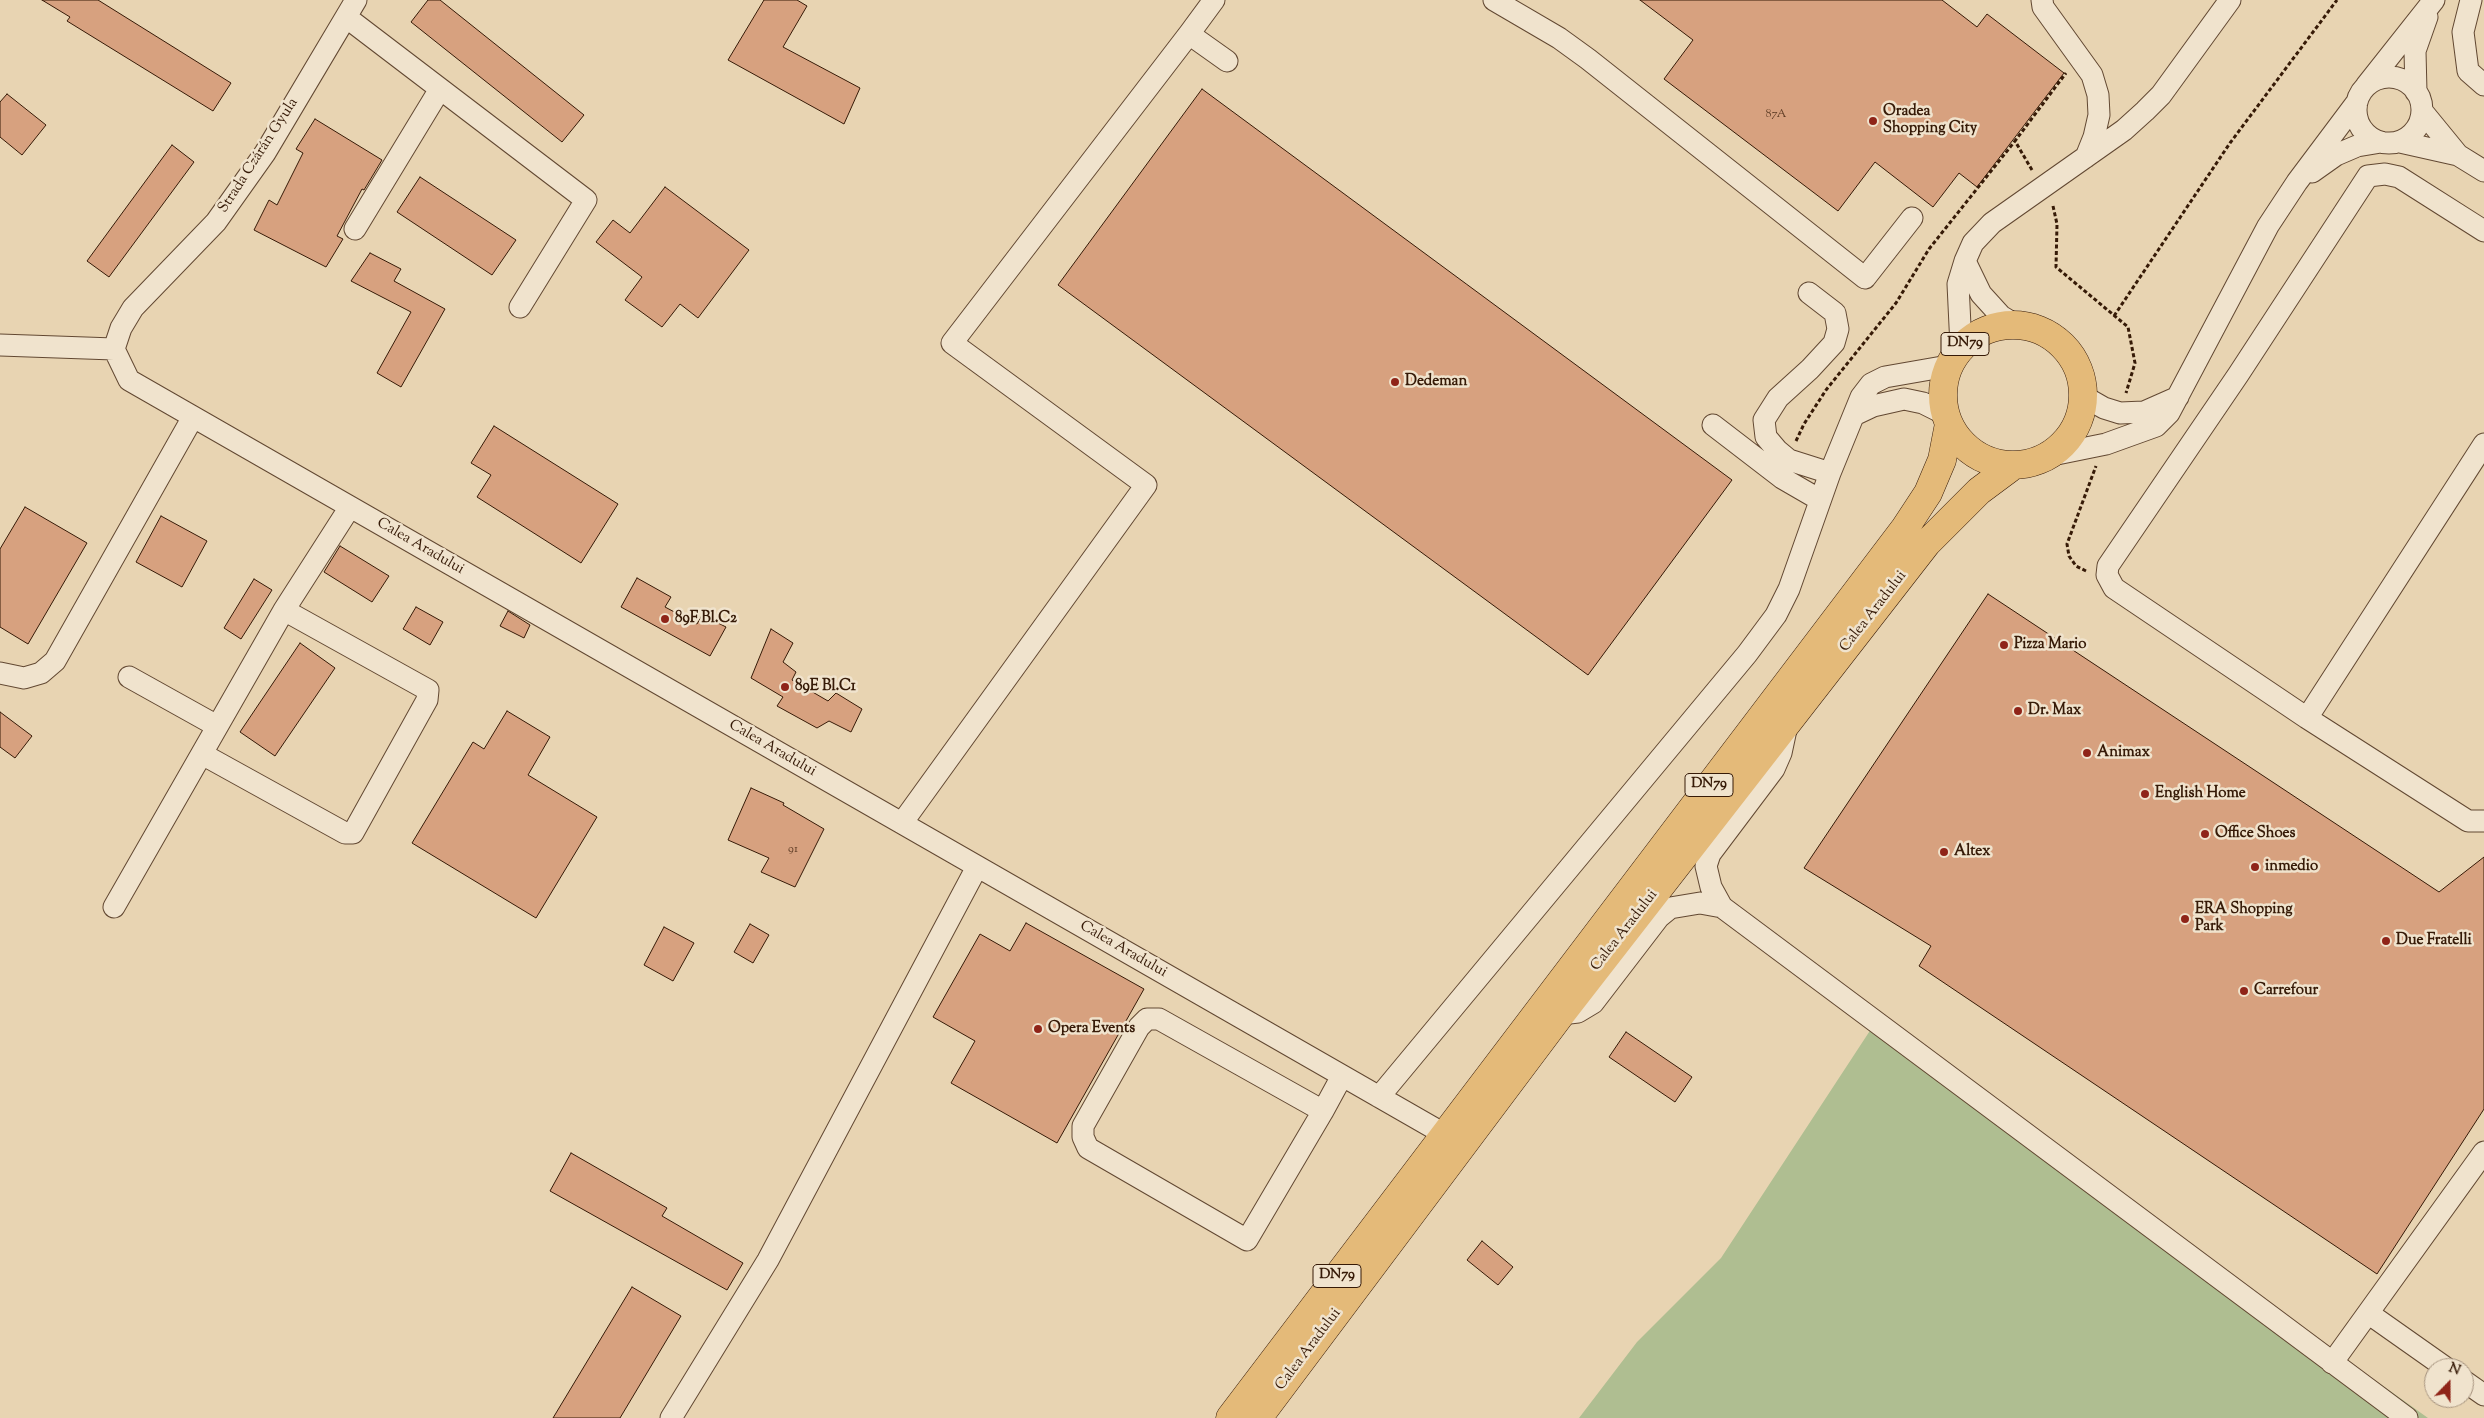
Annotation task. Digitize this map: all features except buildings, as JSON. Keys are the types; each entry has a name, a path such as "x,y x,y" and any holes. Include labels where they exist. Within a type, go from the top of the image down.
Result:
{"highway":[{"name":"Calea Aradului","path":"2016,325 2028,326 2046,333 2061,344 2073,358 2080,376 2083,396 2079,418 2072,433 2061,446 2036,461 2014,465 1994,462 1976,454 1960,441 1947,419 1942,398 1944,382 1955,357 1977,334 1996,327 2016,325"},
{"name":"Calea Aradului","path":"1230,1418 1905,528 1928,492 1942,460 1947,419"},
{"name":"Calea Aradului","path":"1258,1418 1561,1014 1927,543 1979,491 2014,465"}],"street":[{"path":"902,823 1146,485 952,343 1214,0"},
{"path":"1494,0 1559,38 1588,59 1865,278 1912,218"},
{"path":"2042,0 2043,7 2092,75 2098,95 2099,114 2086,157"},
{"path":"1379,1097 1747,654 1770,622 1789,589 1820,500 1860,397 1871,384 1885,377 1955,357 1958,284 1965,261 1974,243 1992,223 2124,130 2161,95 2230,0"},
{"path":"2470,0 2463,32 2468,70 2484,85"},
{"path":"2047,456 2106,444 2156,426 2169,413 2268,226 2297,182 2360,96 2433,2"},
{"path":"2297,182 2336,155 2357,146 2391,142 2416,130 2419,102 2415,51 2433,2"},
{"path":"351,8 440,89 586,200 520,307"},
{"name":"Strada Czárán Gyula","path":"114,350 121,328 133,308 216,222 265,153 351,8"},
{"path":"1189,34 1227,61"},
{"path":"2458,155 2419,102 2408,83 2396,78 2384,78 2372,82 2360,96 2356,115 2361,127 2370,137 2458,155 2484,171"},
{"path":"355,229 440,89"},
{"path":"2484,231 2399,177 2385,174 2368,176 2238,375 2108,566 2107,575 2114,588 2308,718 2468,821 2484,822"},
{"path":"1965,261 1981,294 2001,316 2016,325"},
{"path":"1809,293 1835,313 1838,329 1834,343 1810,369 1778,398 1764,420 1766,437 1777,450 1790,460 1830,473"},
{"path":"0,345 114,350"},
{"name":"Calea Aradului","path":"114,350 129,380 1444,1134"},
{"path":"2083,396 2104,408 2120,413 2144,412 2178,397"},
{"path":"1854,415 1873,406 1904,399 1923,403 1947,419"},
{"path":"0,673 24,678 41,673 55,661 193,417"},
{"path":"1713,425 1782,478 1820,500"},
{"path":"2308,718 2484,444"},
{"path":"114,907 284,610 350,507"},
{"path":"202,754 345,833 352,832 428,700 428,690 284,610"},
{"path":"129,677 217,726"},
{"path":"1788,723 1781,753 1774,769 1710,854 1706,866 1711,887 1722,907 2407,1418"},
{"path":"672,1418 768,1260 977,867"},
{"path":"1561,1014 1578,1012 1593,1003 1659,917 1670,908 1700,903 1722,907"},
{"path":"1323,1111 1159,1019 1148,1019 1139,1027 1083,1126 1083,1137 1088,1148 1248,1240 1323,1111 1342,1076"},
{"path":"2332,1363 2484,1152"},
{"path":"2368,1313 2432,1358"}],"path":[{"path":"2114,316 2230,143 2337,0"},
{"path":"1790,460 1804,424 1826,390 1896,303 1929,249 2015,141"},
{"path":"2120,413 2135,363 2128,328"},
{"path":"2106,444 2067,544 2069,556 2076,566 2088,572 2107,575"}],"green space":[{"path":"1875,1023 2428,1418 1579,1418 1637,1342 1721,1258"}],"place":[{"name":"Oradea Shopping City","path":"1873,121"},
{"name":"Dedeman","path":"1395,382"},
{"name":"89F Bl.C2","path":"665,619"},
{"name":"Pizza Mario","path":"2004,645"},
{"name":"89E Bl.C1","path":"785,687"},
{"name":"Dr. Max","path":"2018,711"},
{"name":"Animax","path":"2087,753"},
{"name":"English Home","path":"2145,794"},
{"name":"Office Shoes","path":"2205,834"},
{"name":"Altex","path":"1944,852"},
{"name":"inmedio","path":"2255,867"},
{"name":"ERA Shopping Park","path":"2185,919"},
{"name":"Due Fratelli","path":"2386,941"},
{"name":"Carrefour","path":"2244,991"},
{"name":"Opera Events","path":"1038,1029"}]}
